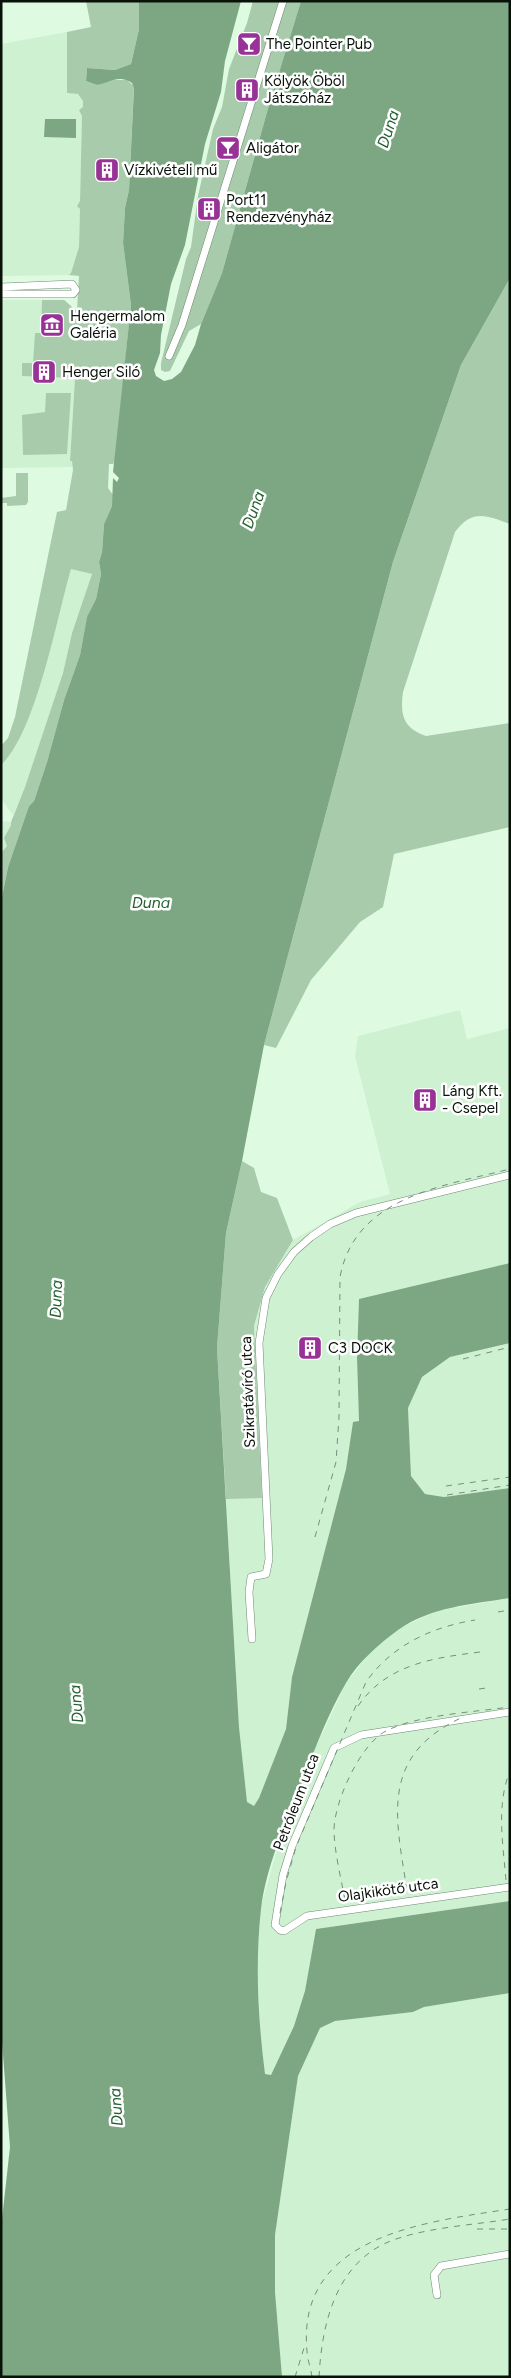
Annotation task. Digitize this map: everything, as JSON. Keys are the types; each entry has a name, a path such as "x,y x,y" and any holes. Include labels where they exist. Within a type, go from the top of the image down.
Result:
{"street":[{"path":"169,356 182,324 283,1"},
{"path":"1,286 72,284 74,290 1,294"},
{"name":"Szikratávíró utca","path":"252,1639 249,1592 251,1577 266,1574 269,1559 258,1343 266,1298 278,1274 294,1252 330,1224 356,1213 510,1175"},
{"name":"Petróleum utca","path":"276,1928 276,1908 292,1846 334,1748 361,1735 510,1712"},
{"name":"Olajkikötő utca","path":"276,1928 287,1930 307,1916 510,1886"},
{"path":"437,2295 434,2275 438,2269 446,2264 510,2254"}],"shaded area":[{"path":"86,1 139,1 139,29 131,64 115,70 87,68 86,81 97,85 109,80 127,80 134,86 129,190 125,208 123,243 131,305 115,460 113,464 109,464 108,488 113,495 112,506 104,524 102,552 99,562 101,574 96,599 87,618 80,655 64,700 47,762 34,801 29,806 8,867 1,902 1,853 7,846 4,838 11,825 25,787 63,673 72,633 92,574 71,569 35,702 25,728 1,765 1,746 8,738 15,717 57,512 66,510 73,470 72,461 70,461 75,378 22,376 22,363 33,363 35,333 41,333 42,300 64,300 77,311 79,276 69,275 79,247 80,209 77,206 80,201 82,116 79,110 83,107 83,101 78,94 67,93 67,32 91,27"},
{"path":"253,1 301,1 269,105 222,273 201,324 189,331 170,371 165,372 161,370 161,363 186,259 191,247 198,196 213,129 222,107 229,69 247,23"},
{"path":"67,32 67,93 78,94 83,101 83,107 79,110 82,116 80,201 77,206 80,209 79,247 69,275 1,276 1,44"},
{"path":"510,278 510,524 494,518 480,516 467,520 455,532 403,692 402,707 408,725 418,733 426,736 510,723 510,827 394,854 383,907 360,922 311,980 276,1048 264,1045 393,562 461,365"},
{"path":"1,300 64,300 76,311 75,378 70,460 72,460 73,467 1,468"},
{"path":"46,393 71,393 67,454 23,455 22,415 45,412"},
{"path":"16,473 28,473 28,502 26,505 7,506 7,503 1,503 1,498 16,496"},
{"path":"71,569 92,574 72,633 63,673 25,787 13,815 1,799 1,765 17,744 38,689"},
{"path":"1,821 11,822 11,825 4,838 7,846 1,853"},
{"path":"460,1010 467,1039 510,1028 510,1263 359,1299 357,1358 359,1421 353,1423 346,1469 292,1677 286,1729 259,1798 254,1806 247,1802 239,1727 226,1499 262,1498 254,1326 265,1287 293,1240 360,1202 390,1194 355,1056 358,1036"},
{"path":"242,1161 254,1168 261,1192 277,1198 293,1240 265,1287 254,1326 262,1498 226,1499 217,1348 226,1233"},
{"path":"510,1343 510,1488 444,1497 425,1494 411,1477 408,1408 422,1377 450,1357"},
{"path":"510,1598 510,1901 316,1929 306,1991 294,2026 271,2075 265,2075 260,2033 257,1960 261,1906 283,1829 315,1749 346,1683 369,1654 400,1628 437,1611"},
{"path":"510,1993 510,2377 282,2377 275,2292 275,2235 298,2076 320,2027 335,2021 413,2012 424,2007"}],"water":[{"name":"Duna","path":"139,1 241,1 225,61 221,92 205,144 185,245 171,284 161,335 160,353 154,370 156,376 164,381 172,379 181,372 195,345 201,324 222,273 269,105 301,1 510,1 510,278 461,365 393,562 264,1045 226,1233 217,1348 239,1727 247,1802 254,1806 259,1798 286,1729 292,1677 346,1469 353,1422 359,1421 357,1358 359,1299 510,1263 510,1343 450,1357 422,1377 408,1408 411,1476 425,1494 444,1497 510,1488 510,1598 438,1611 410,1622 369,1654 351,1675 339,1695 321,1734 282,1831 263,1893 259,1930 258,1971 259,2012 265,2074 271,2075 294,2026 305,1991 316,1929 510,1901 510,1993 424,2007 413,2012 335,2021 320,2028 298,2076 275,2235 275,2292 282,2377 1,2377 1,2228 10,2147 1,2028 1,902 8,867 29,806 34,801 47,762 64,700 80,655 87,617 96,599 101,574 99,562 102,552 104,524 112,506 113,478 117,482 119,478 113,472 131,305 123,243 125,208 129,190 134,88 132,83 123,79 97,85 86,81 87,68 115,70 131,64 139,29"},
{"path":"45,119 76,119 76,138 44,137"}],"railway":[{"path":"315,1537 336,1462 339,1417 340,1277 349,1250 364,1228 383,1212 406,1199 431,1189 510,1169"},
{"path":"463,1359 510,1347"},
{"path":"446,1486 510,1477"},
{"path":"447,1495 510,1485"},
{"path":"498,1612 510,1610"},
{"path":"280,1913 296,1847 366,1682 388,1658 414,1640 443,1627 475,1620"},
{"path":"358,1706 370,1692 397,1672 428,1661 480,1652"},
{"path":"479,1689 486,1688"},
{"path":"345,1900 338,1866 334,1832 335,1820 343,1791 358,1761 367,1748 386,1731 413,1721 510,1707"},
{"path":"407,1890 399,1837 399,1790 406,1769 418,1750 436,1732 463,1717"},
{"path":"506,1880 502,1839 502,1811 503,1797 510,1771"},
{"path":"312,2377 307,2351 309,2312 322,2282 344,2259 373,2241 406,2229 441,2220 510,2209"},
{"path":"319,2377 324,2335 329,2314 337,2294 347,2277 360,2261 376,2248 410,2235 438,2229 510,2219"},
{"path":"477,2229 510,2229"},
{"path":"295,2377 304,2348"}],"place":[{"name":"The Pointer Pub","path":"249,44"},
{"name":"Kölyök Öböl Játszóház","path":"247,90"},
{"name":"Aligátor","path":"228,148"},
{"name":"Vízkivételi mű","path":"107,170"},
{"name":"Port11 Rendezvényház","path":"209,209"},
{"name":"Hengermalom Galéria","path":"52,325"},
{"name":"Henger Siló","path":"44,372"},
{"name":"Láng Kft. - Csepel","path":"425,1100"},
{"name":"C3 DOCK","path":"310,1348"}]}
